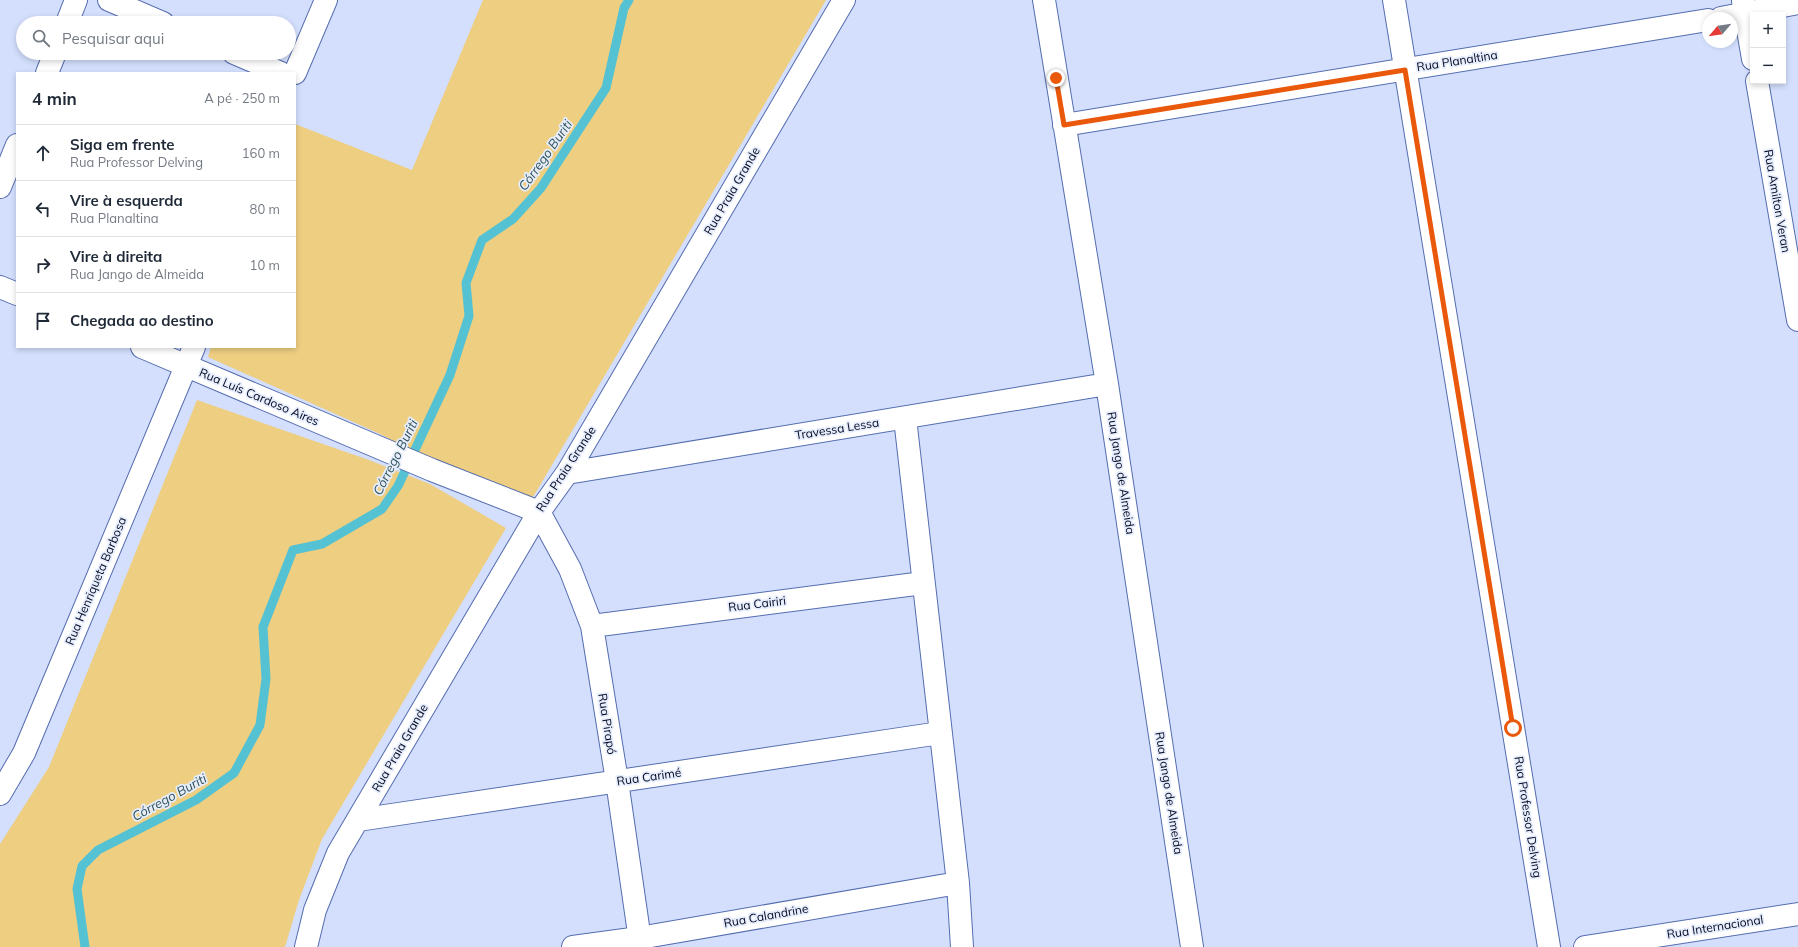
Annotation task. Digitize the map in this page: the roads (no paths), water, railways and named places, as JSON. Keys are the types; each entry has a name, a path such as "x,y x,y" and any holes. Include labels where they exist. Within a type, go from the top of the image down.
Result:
{"street":[{"path":"70,16 76,0"},
{"path":"109,0 147,16"},
{"path":"295,72 326,0"},
{"name":"Rua Praia Grande","path":"306,947 315,910 338,853 539,512 566,473 844,0"},
{"name":"Rua Jango de Almeida","path":"1044,0 1107,384 1192,947"},
{"name":"Rua Professor Delving","path":"1394,0 1549,947"},
{"path":"1734,12 1744,7 1798,3"},
{"path":"1744,7 1751,48"},
{"name":"Rua Planaltina","path":"1064,125 1702,21"},
{"path":"46,72 52,60"},
{"path":"250,60 279,72"},
{"name":"Rua Amilton Veran","path":"1758,84 1798,320"},
{"path":"0,187 16,147"},
{"path":"0,287 16,294"},
{"name":"Rua Luís Cardoso Aires","path":"147,348 191,357 377,447 539,512"},
{"name":"Rua Henriqueta Barbosa","path":"0,794 24,753 191,357"},
{"name":"Travessa Lessa","path":"566,473 1107,384"},
{"path":"905,418 958,882 962,947"},
{"name":"Rua Pirapó","path":"539,512 570,569 592,626 617,781 640,942"},
{"name":"Rua Cairiri","path":"592,626 923,582"},
{"name":"Rua Carimé","path":"358,820 940,733"},
{"name":"Rua Calandrine","path":"573,947 640,942 958,882"},
{"name":"Rua Internacional","path":"1585,947 1798,914"}],"waterway":[{"name":"Córrego Buriti","path":"85,947 77,889 82,866 98,850 196,800 234,773 260,725 266,679 263,627 293,550 322,544 382,509 398,486 450,375 469,316 466,283 482,240 513,219 541,188 606,88 624,8 629,0"}]}
